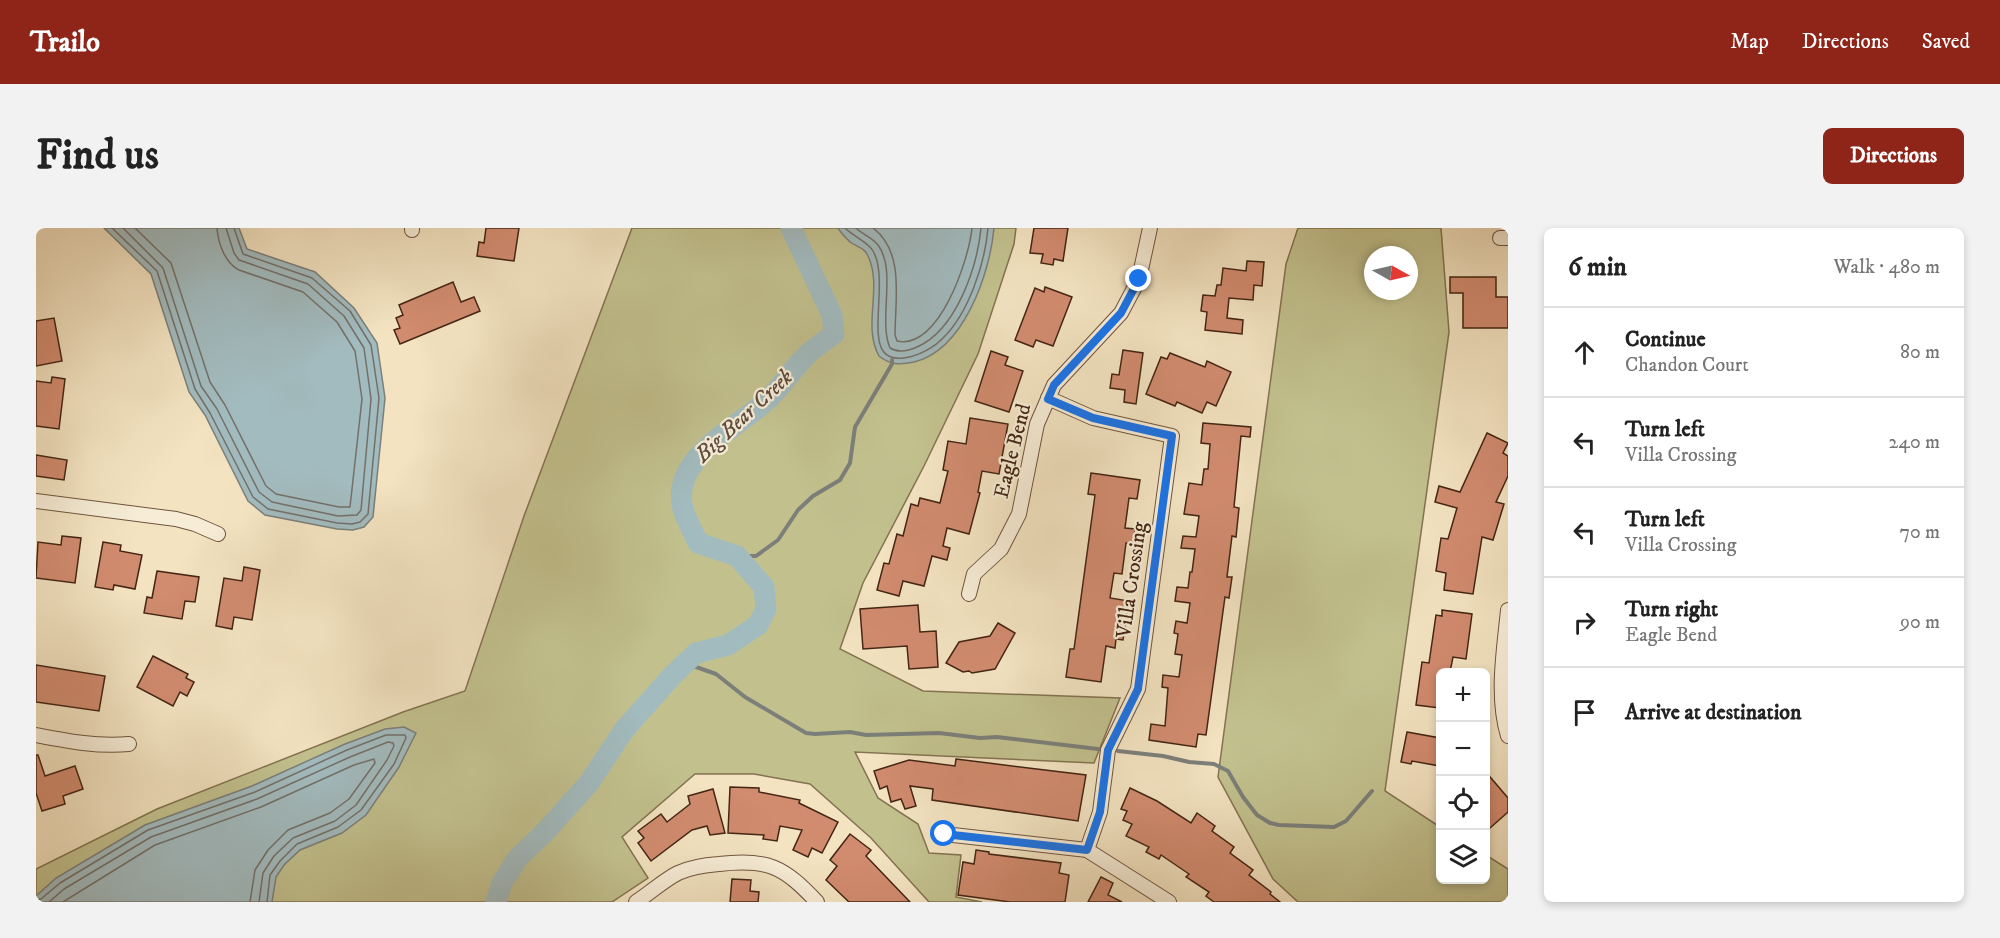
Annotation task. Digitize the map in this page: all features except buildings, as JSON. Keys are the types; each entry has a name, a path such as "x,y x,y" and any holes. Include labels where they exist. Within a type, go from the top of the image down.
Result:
{"street":[{"name":"Eagle Bend","path":"969,594 974,574 1001,549 1019,514 1037,424 1054,385 1121,313 1139,279 1150,228"},
{"name":"Villa Crossing","path":"1048,399 1093,418 1172,436 1138,689 1108,750 1100,812 1087,850"},
{"path":"36,501 176,519 218,534"},
{"path":"1508,610 1503,665 1503,712 1508,736"},
{"path":"36,735 87,744 108,746 129,744"},
{"path":"944,834 1087,850 1168,902"},
{"path":"636,902 678,873 701,866 751,862 774,867 795,879 817,902"}],"shaded area":[{"path":"632,228 1016,228 1014,244 978,354 924,466 863,583 840,649 923,691 1120,698 1094,763 855,752 878,798 918,824 929,853 961,855 956,897 982,902 929,902 871,838 810,784 754,774 695,774 622,837 648,878 612,902 36,902 36,869 157,809 403,712 465,691 524,516"},
{"path":"1298,228 1441,228 1449,332 1385,791 1436,824 1436,884 1490,884 1490,858 1508,869 1508,902 1298,902 1273,879 1218,777 1286,264"}],"water":[{"path":"104,228 239,228 247,249 315,272 354,308 377,343 385,398 373,517 364,527 353,530 337,529 265,515 248,501 205,415 189,392 151,274"},
{"path":"838,228 994,228 987,266 971,307 947,342 932,355 904,364 895,364 879,356 872,332 874,280 872,268 865,251 850,242"},
{"path":"404,727 416,733 399,767 366,815 342,833 300,850 284,865 276,877 272,902 36,902 36,896 56,878 145,825 252,786 345,744 385,729"}],"waterway":[{"name":"Big Bear Creek","path":"496,902 502,883 518,858 589,783 624,730 672,676 696,653 728,645 758,625 766,609 764,587 737,556 698,543 683,509 682,491 686,475 695,460 722,435 765,402 805,357 834,334 832,315 791,228"},
{"path":"737,556 756,556 778,540 798,510 813,496 840,480 850,463 855,427 892,364 892,360"},
{"path":"685,663 716,674 745,697 806,733 850,732 866,735 939,733 980,738 997,737 1098,749"},
{"path":"1118,751 1214,764 1228,771 1257,815 1270,823 1279,825 1334,827 1346,821 1372,791"}],"route":[{"path":"944,834 1087,850 1100,812 1108,750 1138,689 1172,436 1093,418 1048,399 1054,385 1121,313 1139,279"}]}
